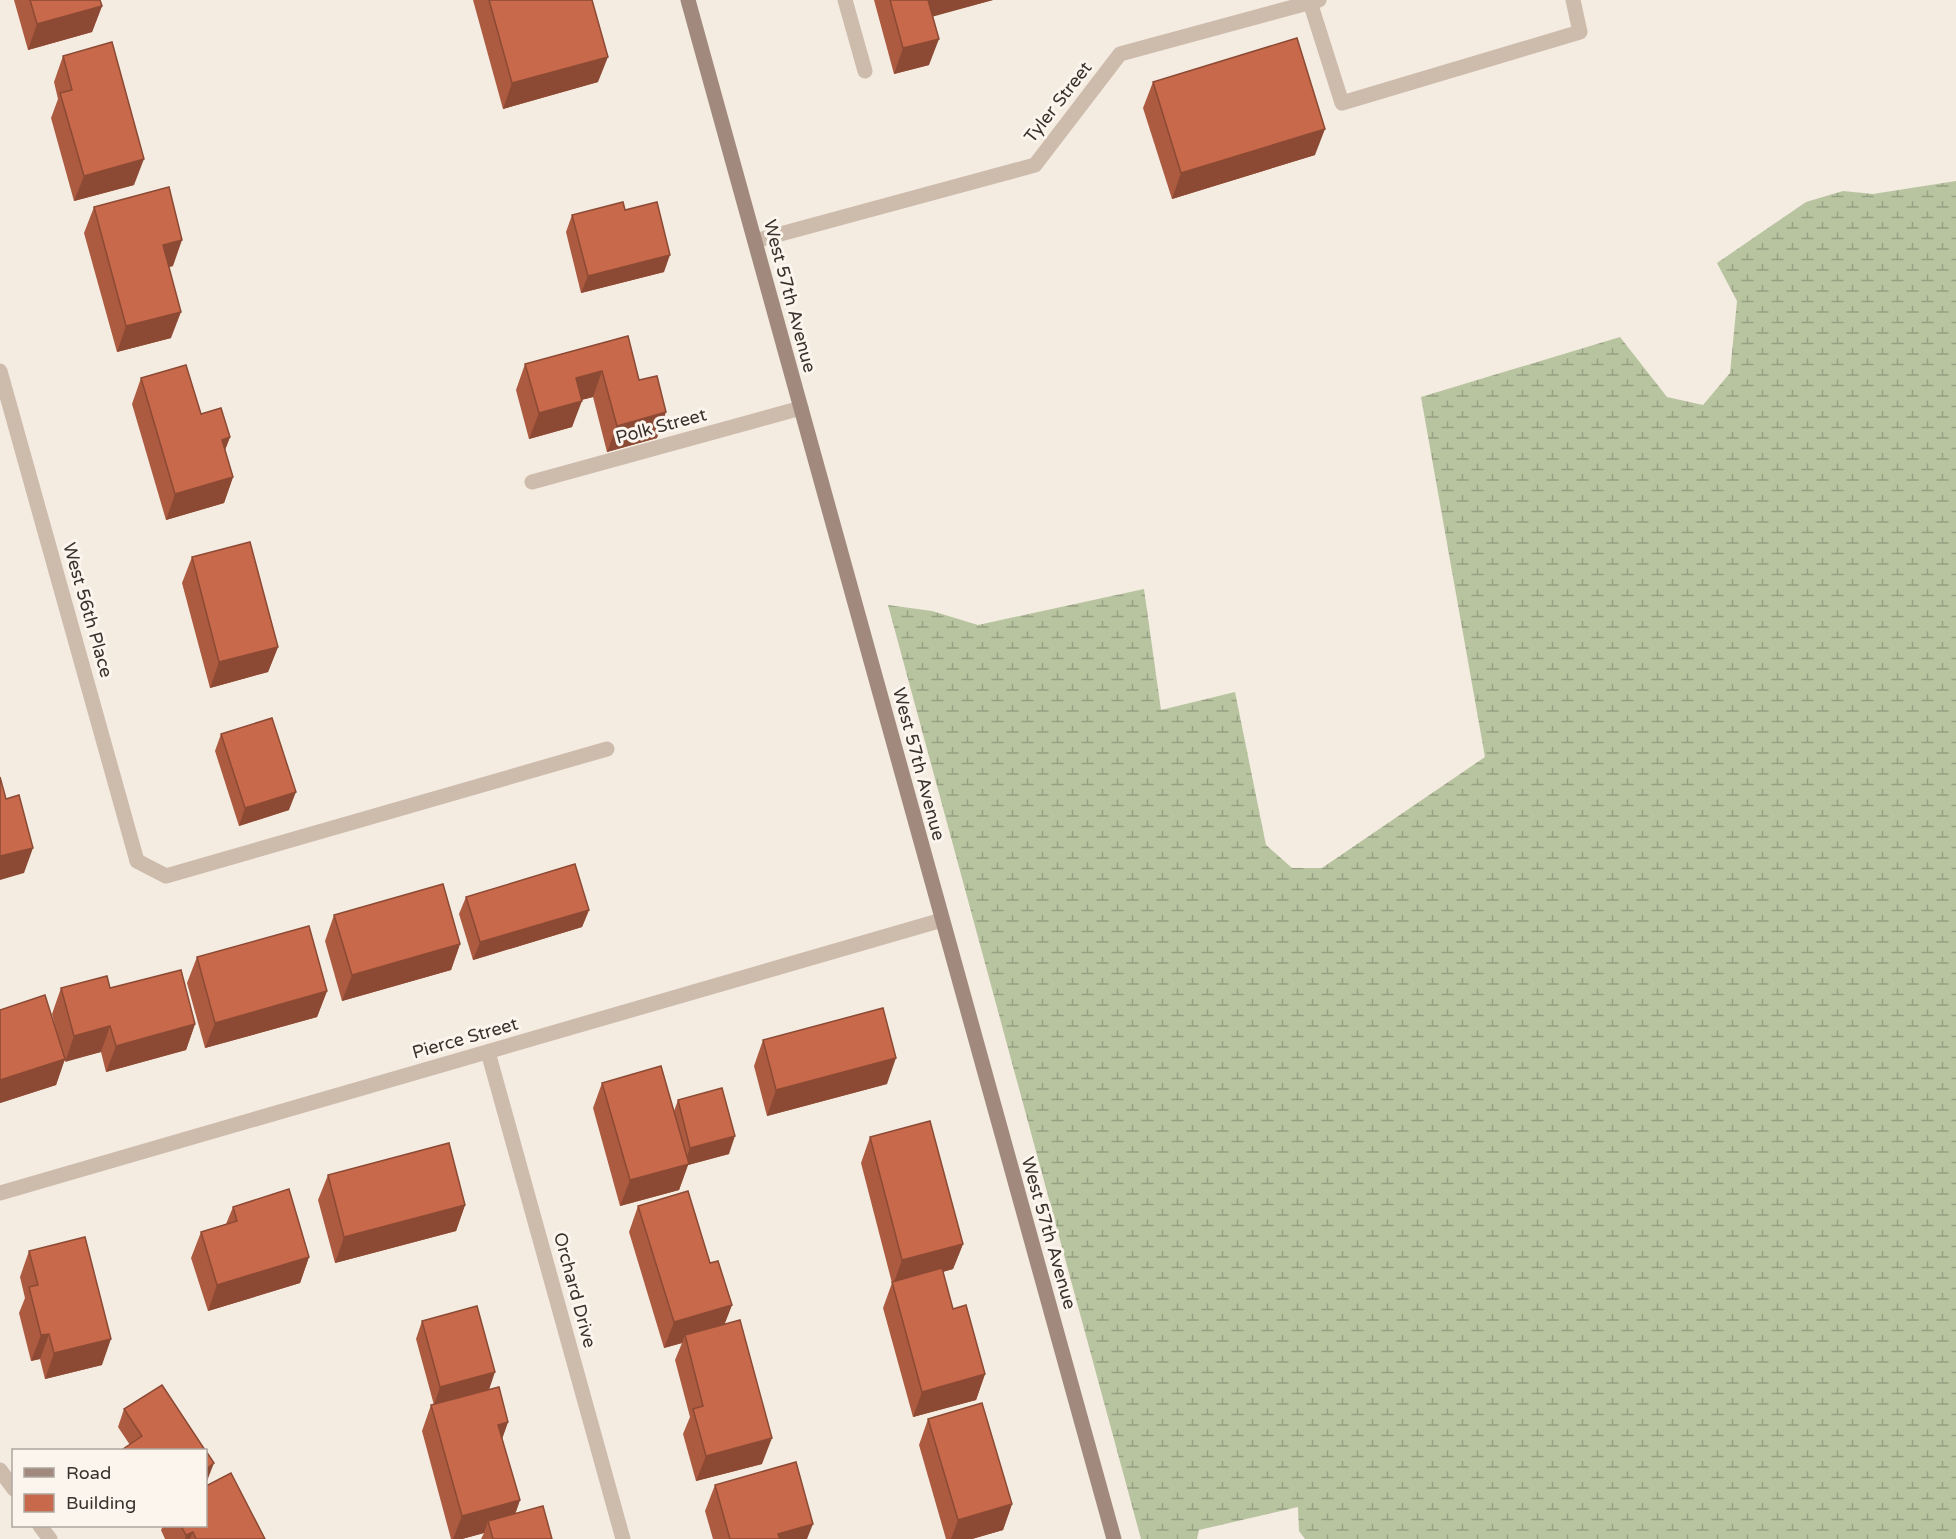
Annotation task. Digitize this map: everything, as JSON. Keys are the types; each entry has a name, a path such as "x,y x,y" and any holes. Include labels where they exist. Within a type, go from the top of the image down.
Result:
{"street":[{"name":"West 57th Avenue","path":"688,0 1114,1539"},
{"path":"845,0 865,71"},
{"path":"1315,1 1342,103 1580,32 1574,0"},
{"name":"Tyler Street","path":"755,242 1035,165 1120,54 1315,1"},
{"name":"West 56th Place","path":"0,371 137,861 166,876 607,749"},
{"name":"Polk Street","path":"532,482 801,408"},
{"name":"Pierce Street","path":"0,1193 942,920"},
{"name":"Orchard Drive","path":"488,1052 623,1539"},
{"path":"0,1470 12,1486"},
{"path":"41,1527 50,1539"}],"green space":[{"path":"1956,181 1956,1539 1305,1539 1299,1531 1298,1507 1199,1530 1197,1539 1141,1539 888,605 932,611 978,625 1144,589 1161,710 1235,692 1266,845 1292,868 1322,868 1485,757 1421,397 1620,337 1667,397 1703,405 1730,373 1737,301 1717,263 1806,202 1843,191 1873,194"}],"building":[{"path":"30,0 100,0 102,6 37,24"},
{"path":"489,0 592,0 608,57 512,83"},
{"path":"890,0 928,0 939,39 903,48"},
{"path":"1297,38 1325,129 1181,173 1153,82"},
{"path":"112,42 144,159 84,176 60,93 72,90 63,56"},
{"path":"169,187 182,240 163,245 181,312 126,326 94,207"},
{"path":"623,202 625,210 657,202 670,255 588,276 572,215"},
{"path":"628,336 639,380 657,376 666,412 617,426 602,371 576,378 582,401 539,413 525,364"},
{"path":"186,365 201,414 221,408 230,437 222,440 233,477 175,494 141,378"},
{"path":"250,542 278,647 219,662 192,557"},
{"path":"272,718 296,792 245,808 221,734"},
{"path":"0,777 6,799 19,795 33,848 0,856"},
{"path":"575,864 589,910 480,942 466,897"},
{"path":"443,884 460,944 352,975 334,915"},
{"path":"309,926 327,991 215,1023 197,957"},
{"path":"181,970 195,1024 116,1046 110,1026 74,1036 61,988 107,976 110,988"},
{"path":"45,995 65,1059 0,1080 0,1010"},
{"path":"883,1008 896,1058 776,1090 763,1040"},
{"path":"661,1066 689,1164 630,1180 602,1083"},
{"path":"722,1088 735,1136 690,1148 678,1100"},
{"path":"930,1121 963,1244 902,1260 870,1137"},
{"path":"449,1143 465,1205 344,1237 328,1175"},
{"path":"289,1189 309,1257 217,1285 201,1232 237,1221 233,1207"},
{"path":"688,1191 710,1263 718,1261 732,1305 674,1322 638,1206"},
{"path":"85,1237 111,1339 54,1353 49,1334 41,1335 29,1287 38,1285 29,1251"},
{"path":"942,1268 953,1309 966,1305 985,1374 922,1392 892,1282"},
{"path":"477,1306 495,1372 440,1387 422,1321"},
{"path":"740,1320 772,1438 706,1456 693,1409 703,1406 685,1335"},
{"path":"162,1385 204,1449 123,1449 142,1436 124,1409"},
{"path":"499,1387 508,1422 498,1425 520,1500 462,1516 431,1405"},
{"path":"982,1403 1012,1504 958,1520 928,1419"},
{"path":"207,1452 214,1463 207,1468"},
{"path":"796,1462 813,1524 778,1534 780,1539 730,1539 715,1485"},
{"path":"231,1473 265,1539 196,1539 193,1532 186,1535 182,1527 207,1527 207,1485"},
{"path":"543,1506 552,1539 493,1539 488,1521"}]}
